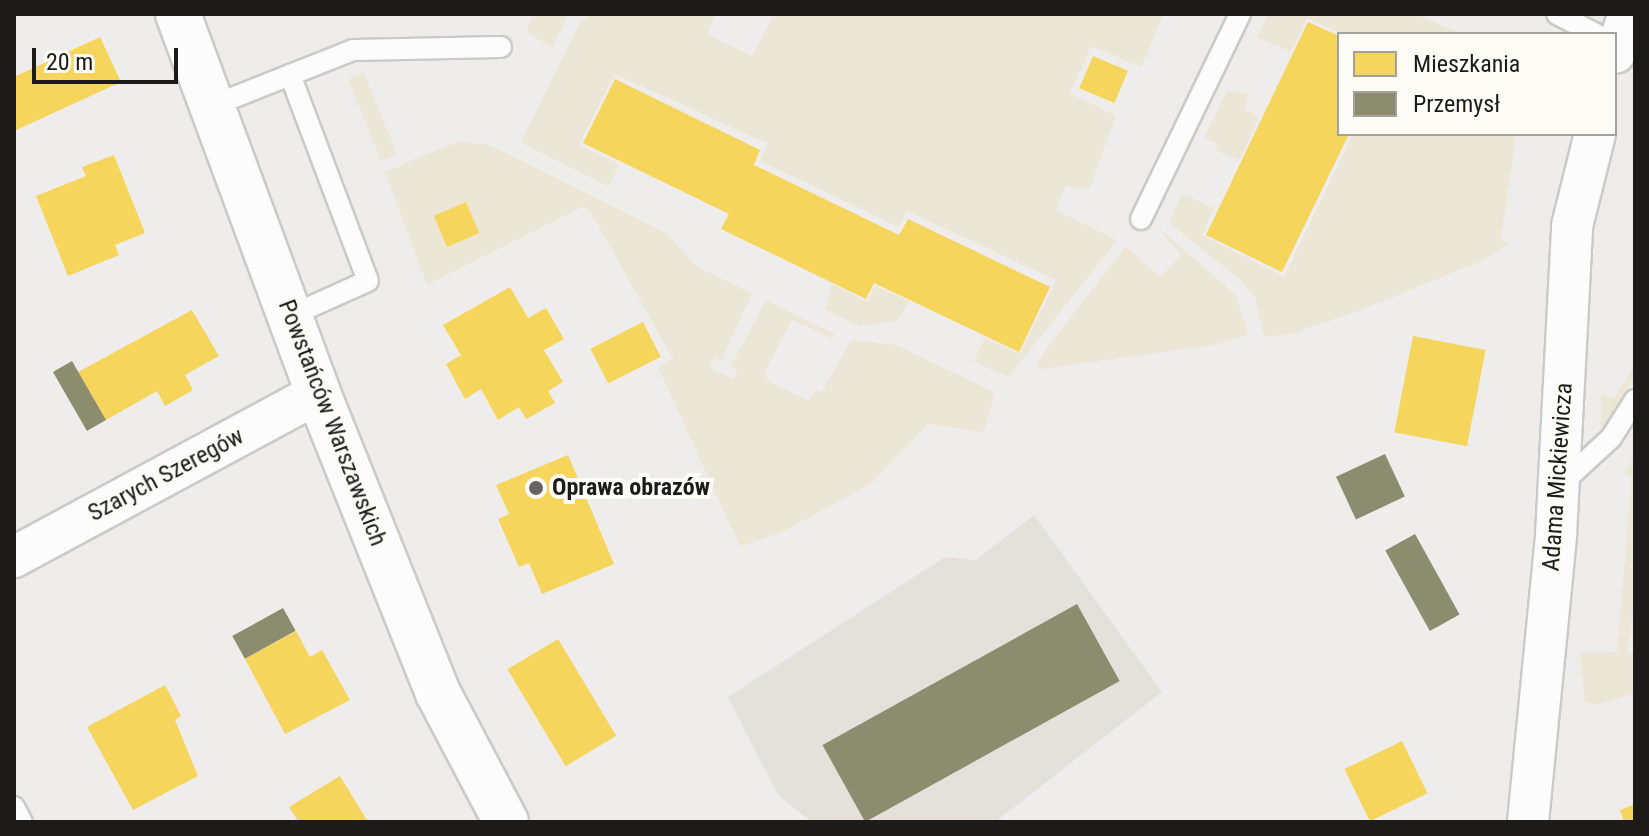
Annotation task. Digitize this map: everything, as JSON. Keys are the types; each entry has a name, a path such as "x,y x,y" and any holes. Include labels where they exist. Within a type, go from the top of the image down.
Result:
{"street":[{"name":"Powstańców Warszawskich","path":"178,14 318,393 438,693 506,822"},
{"name":"Adama Mickiewicza","path":"1528,822 1558,486 1572,226 1594,136"},
{"name":"Szarych Szeregów","path":"14,557 318,393"}],"lane":[{"path":"1141,219 1240,14"},
{"path":"1557,14 1600,32"},
{"path":"212,106 353,50 501,47"},
{"path":"290,75 368,281 290,316"},
{"path":"1558,486 1611,438 1635,400"},
{"path":"14,807 22,822"}],"shaded area":[{"path":"534,14 569,14 552,48 526,31"},
{"path":"592,14 716,14 707,34 752,56 774,14 1164,14 1141,67 1091,46 1070,94 1116,116 1089,189 1066,186 1056,210 1117,240 1009,377 975,362 979,348 985,338 1020,354 1056,280 907,211 899,227 760,161 767,143 615,74 579,145 619,164 609,186 521,142 581,21"},
{"path":"1268,14 1415,14 1458,32 1338,32 1307,18 1291,52 1257,37"},
{"path":"364,73 397,155 381,161 348,79"},
{"path":"1227,91 1249,94 1244,109 1259,116 1240,160 1215,150 1217,144 1204,138"},
{"path":"1352,136 1516,136 1501,241 1511,243 1479,262 1289,335 1264,336 1255,298 1243,282 1169,223 1182,194 1214,208 1202,235 1284,277"},
{"path":"458,141 490,145 666,233 697,267 752,293 721,361 714,356 709,367 733,379 738,370 731,366 766,300 835,334 833,339 792,320 764,373 768,381 810,401 815,389 822,392 851,340 897,345 995,393 984,432 928,424 870,484 788,529 740,547 658,367 673,359 589,209 581,207 427,285 385,172"},
{"path":"1154,224 1236,295 1248,335 1214,345 1041,369 1037,365 1047,348 1126,246 1160,277 1181,255"},
{"path":"832,284 867,302 875,286 909,301 898,321 859,326 825,309"},
{"path":"1635,365 1635,375 1601,439 1601,393 1614,399"},
{"path":"1635,455 1635,595 1627,653 1635,654 1635,693 1597,705 1585,702 1580,653 1617,652 1632,477 1624,473"},
{"path":"1034,515 1162,692 995,822 812,822 778,795 728,697 945,557 976,560"}],"building: Mieszkania":[{"path":"1308,22 1337,35 1337,136 1348,136 1282,272 1206,235"},
{"path":"100,37 121,82 14,131 14,77"},
{"path":"1093,56 1128,71 1114,103 1079,88"},
{"path":"615,79 760,150 754,165 899,235 908,219 1050,287 1019,352 874,283 866,299 721,229 729,214 583,143"},
{"path":"114,155 145,233 115,245 119,255 68,276 36,196 86,176 82,167"},
{"path":"466,202 479,233 447,247 434,216"},
{"path":"510,287 528,318 546,308 564,339 544,350 563,382 548,391 555,403 526,419 519,407 498,420 481,389 465,399 446,364 461,355 443,325"},
{"path":"192,310 219,356 185,375 193,390 165,406 157,391 106,420 78,372"},
{"path":"643,322 661,357 608,384 590,349"},
{"path":"1413,336 1486,350 1467,446 1394,432"},
{"path":"568,455 614,564 542,594 529,563 519,567 498,519 509,514 496,485"},
{"path":"296,631 310,657 322,650 350,700 285,734 245,659"},
{"path":"558,639 616,736 566,766 507,669"},
{"path":"165,685 181,716 175,720 198,776 133,810 87,727"},
{"path":"1402,741 1427,793 1370,821 1344,769"},
{"path":"340,776 368,822 299,822 289,807"},
{"path":"1635,804 1635,822 1624,822 1620,810"}],"building: Przemysł":[{"path":"72,361 106,420 87,431 53,372"},
{"path":"1385,454 1405,497 1356,519 1336,477"},
{"path":"1415,534 1460,614 1430,631 1385,550"},
{"path":"1077,604 1120,681 865,822 822,745"},
{"path":"283,608 296,631 245,659 232,636"}],"place":[{"name":"Oprawa obrazów","path":"536,488"}]}
